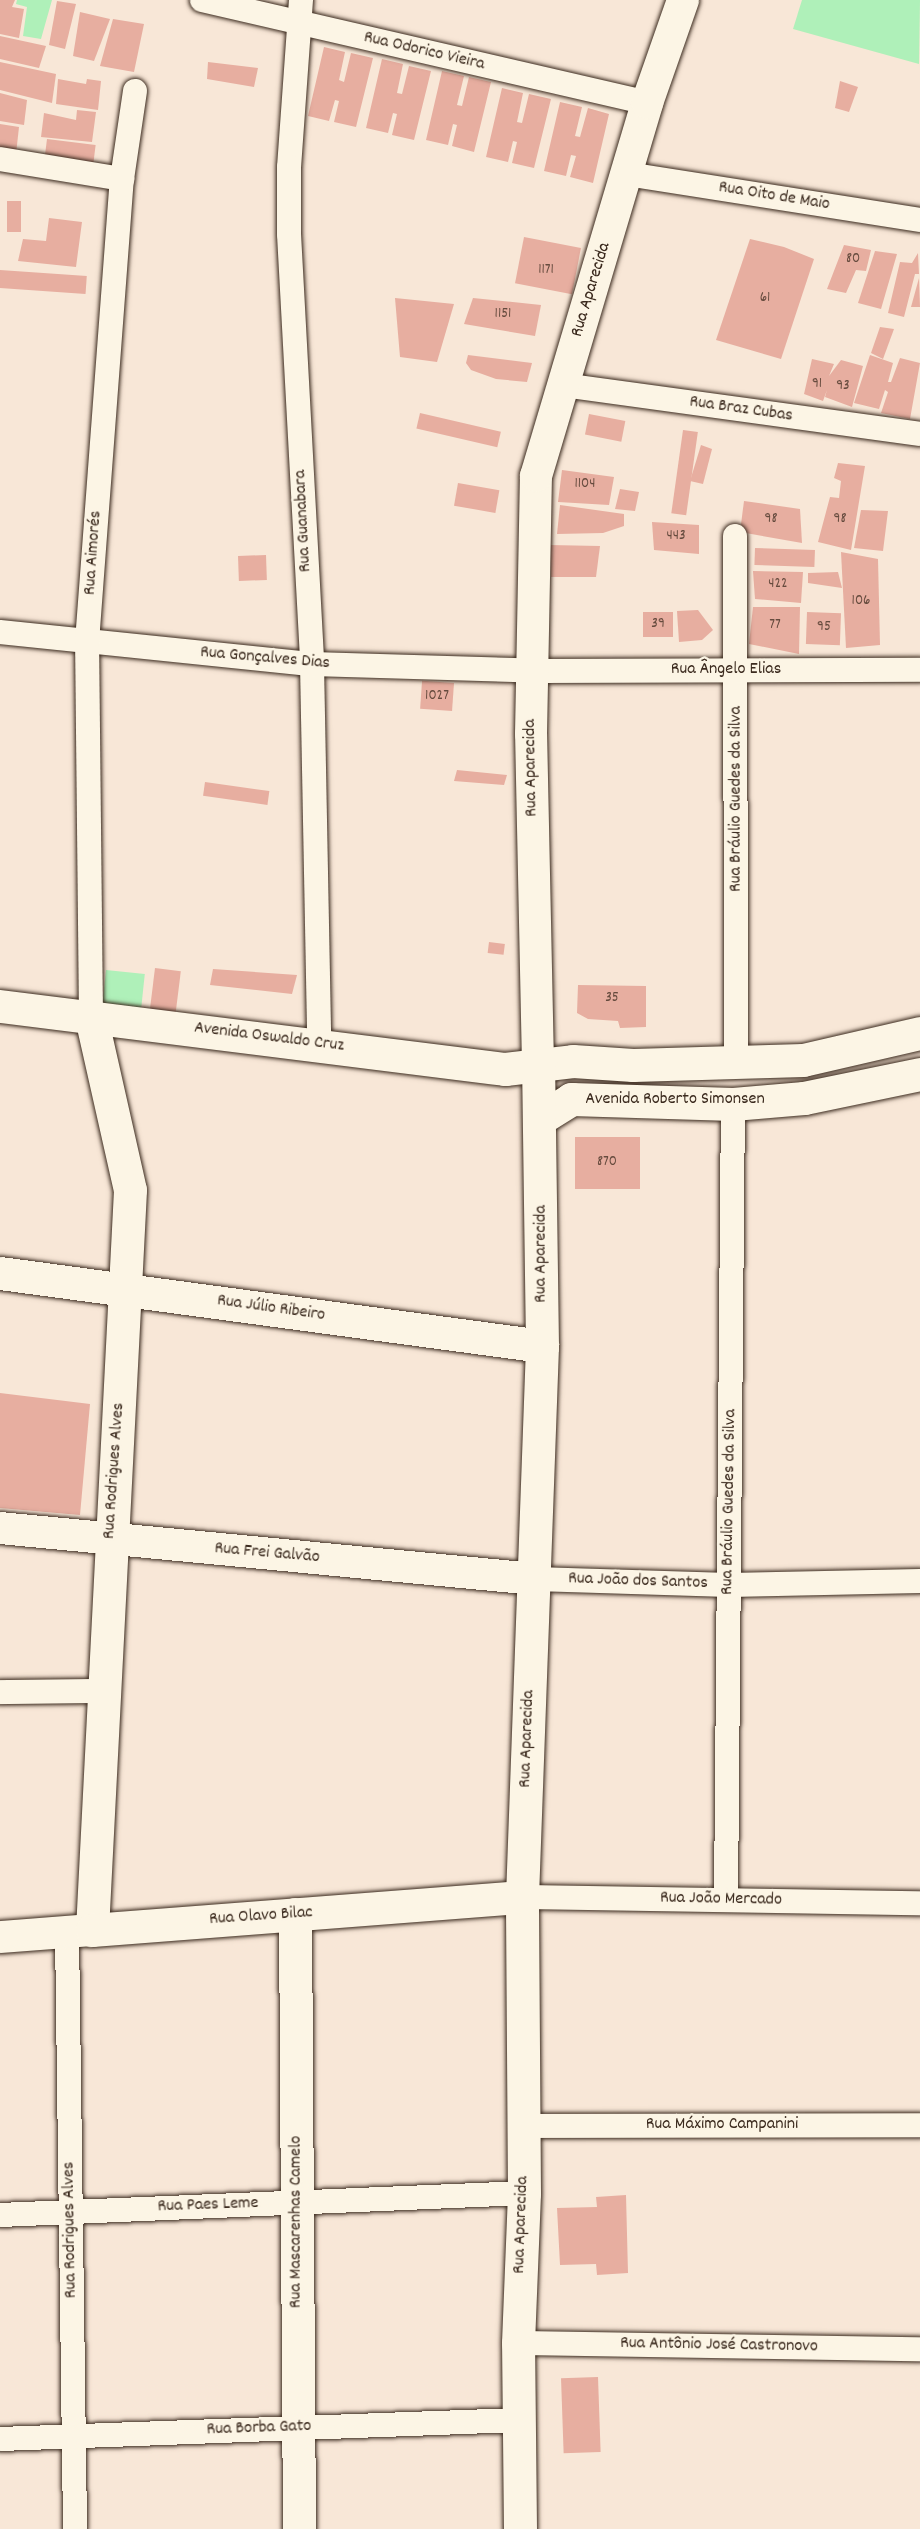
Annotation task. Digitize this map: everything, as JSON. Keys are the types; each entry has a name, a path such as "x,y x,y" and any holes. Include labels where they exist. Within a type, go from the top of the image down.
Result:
{"main road":[{"name":"Avenida Oswaldo Cruz","path":"0,1006 319,1043 505,1069 538,1065"},
{"name":"Rua Rodrigues Alves","path":"80,1931 103,1691 110,1539 127,1290 130,1190 91,1017"},
{"name":"Avenida Roberto Simonsen","path":"538,1065 573,1061 736,1063 803,1059 920,1033"},
{"name":"Rua Aparecida","path":"520,2529 518,2343 524,2193 522,1897 542,1346 541,1118 538,1065"},
{"name":"Avenida Roberto Simonsen","path":"541,1118 571,1099 734,1104 804,1098 920,1074"},
{"name":"Rua Júlio Ribeiro","path":"0,1273 542,1346"},
{"name":"Rua Olavo Bilac","path":"80,1931 522,1897"},
{"name":"Rua Mascarenhas Camelo","path":"295,1914 298,2529"}],"street":[{"name":"Rua Odorico Vieira","path":"202,0 301,12 647,103"},
{"name":"Rua Aparecida","path":"538,1065 532,670 536,476 647,103 683,0"},
{"name":"Rua Guanabara","path":"301,12 289,167 289,234 312,664 319,1043"},
{"name":"Rua Aimorés","path":"91,1017 87,642 122,179 135,91"},
{"path":"0,159 122,179"},
{"name":"Rua Oito de Maio","path":"627,174 920,220"},
{"name":"Rua Braz Cubas","path":"563,386 920,434"},
{"name":"Rua Bráulio Guedes da Silva","path":"735,536 738,670 736,1063"},
{"name":"Rua Gonçalves Dias","path":"0,632 312,664 532,670"},
{"name":"Rua Ângelo Elias","path":"532,670 920,670"},
{"name":"Rua Bráulio Guedes da Silva","path":"726,1900 734,1104"},
{"name":"Rua Frei Galvão","path":"0,1528 535,1579"},
{"name":"Rua João dos Santos","path":"535,1579 729,1585 920,1581"},
{"path":"0,1692 103,1691"},
{"name":"Rua João Mercado","path":"522,1897 920,1903"},
{"name":"Rua Olavo Bilac","path":"0,1937 80,1931"},
{"name":"Rua Rodrigues Alves","path":"75,2529 71,2211 80,1931"},
{"name":"Rua Máximo Campanini","path":"524,2126 920,2125"},
{"name":"Rua Paes Leme","path":"0,2215 524,2193"},
{"name":"Rua Antônio José Castronovo","path":"518,2343 920,2349"},
{"name":"Rua Borba Gato","path":"0,2439 518,2420"}],"green space":[{"path":"17,0 52,0 41,39 23,36 27,7 16,4"},
{"path":"802,0 920,0 919,64 793,29"},
{"path":"106,970 145,974 141,1008 102,1004"}],"building":[{"path":"0,0 15,0 12,7 24,9 19,38 0,34"},
{"path":"57,1 76,4 65,49 49,45"},
{"path":"80,12 110,19 94,61 73,56"},
{"path":"113,19 144,24 134,72 100,66"},
{"path":"0,36 46,46 39,68 0,59"},
{"path":"324,47 345,52 339,80 344,82 351,53 373,58 356,127 334,122 339,101 335,100 329,121 308,116"},
{"path":"382,59 403,64 397,93 402,94 409,66 431,71 414,140 392,135 397,114 393,113 388,133 366,128"},
{"path":"0,62 56,74 52,103 0,90"},
{"path":"208,62 258,68 254,87 207,79"},
{"path":"442,71 464,76 457,105 462,106 469,77 491,82 474,152 452,146 457,125 453,124 448,145 426,140"},
{"path":"58,79 86,84 87,79 101,81 98,110 56,104"},
{"path":"840,81 858,87 849,112 835,108"},
{"path":"502,88 523,93 517,122 522,123 529,94 551,99 534,168 512,163 517,142 513,141 508,162 486,157"},
{"path":"0,93 27,100 24,125 0,121"},
{"path":"560,102 582,107 575,136 580,137 588,108 609,114 593,183 570,177 576,156 571,155 566,176 544,171"},
{"path":"77,110 96,112 92,142 41,137 44,113 76,120"},
{"path":"0,124 19,127 16,154 0,152"},
{"path":"47,139 96,145 93,170 44,164"},
{"path":"7,201 21,201 21,232 7,232"},
{"path":"49,218 82,222 76,267 18,261 23,239 46,241"},
{"path":"524,237 581,248 572,294 515,283"},
{"path":"750,239 784,247 814,259 781,359 716,340"},
{"path":"844,245 871,250 866,271 856,270 846,293 827,289"},
{"path":"875,251 897,254 881,309 858,303"},
{"path":"918,253 919,274 915,274 904,317 888,313 900,262 912,263"},
{"path":"0,270 87,276 86,294 0,288"},
{"path":"919,278 920,307 911,307"},
{"path":"395,298 454,304 437,362 400,357"},
{"path":"473,298 541,305 535,336 464,324"},
{"path":"880,327 894,329 883,359 871,353"},
{"path":"468,355 532,363 527,382 496,379 471,370 466,363"},
{"path":"870,355 893,363 888,382 891,382 900,358 920,363 910,419 881,413 888,392 885,390 879,409 854,403"},
{"path":"812,359 834,364 829,376 841,360 863,366 852,407 825,397 827,390 823,401 804,394"},
{"path":"420,413 501,432 497,447 416,429"},
{"path":"589,414 625,421 621,442 585,435"},
{"path":"683,430 698,432 686,515 671,513"},
{"path":"701,445 712,449 703,484 690,481"},
{"path":"838,463 865,466 851,550 818,542 830,497 839,498 841,481 834,478"},
{"path":"562,470 614,477 609,505 558,502"},
{"path":"458,483 499,490 495,513 454,506"},
{"path":"620,489 639,492 635,511 615,509"},
{"path":"744,501 800,509 802,543 740,532"},
{"path":"560,505 624,514 624,526 603,533 557,534"},
{"path":"861,510 888,511 883,551 854,548"},
{"path":"652,522 699,525 699,554 654,550"},
{"path":"549,545 600,546 596,577 551,577"},
{"path":"755,548 815,550 814,567 754,565"},
{"path":"841,552 878,559 880,645 846,648"},
{"path":"266,555 267,580 239,581 238,556"},
{"path":"753,571 803,572 801,603 755,599"},
{"path":"838,572 842,588 808,583 808,573"},
{"path":"753,607 800,607 799,654 749,644"},
{"path":"698,610 713,630 702,640 679,642 677,611"},
{"path":"643,612 673,612 673,637 643,637"},
{"path":"807,612 841,613 840,645 806,644"},
{"path":"422,681 454,683 452,711 420,709"},
{"path":"457,770 507,775 504,785 454,781"},
{"path":"205,782 269,791 267,805 203,796"},
{"path":"489,942 505,944 504,955 488,953"},
{"path":"155,968 181,971 176,1014 150,1011"},
{"path":"213,969 297,975 292,994 210,985"},
{"path":"578,985 646,986 646,1027 620,1028 618,1021 588,1019 577,1013"},
{"path":"575,1137 640,1137 640,1189 575,1189"},
{"path":"0,1393 90,1404 80,1515 0,1508"},
{"path":"626,2195 628,2273 597,2275 596,2264 560,2265 557,2208 597,2207 596,2197"},
{"path":"598,2377 601,2452 564,2453 561,2378"}]}
